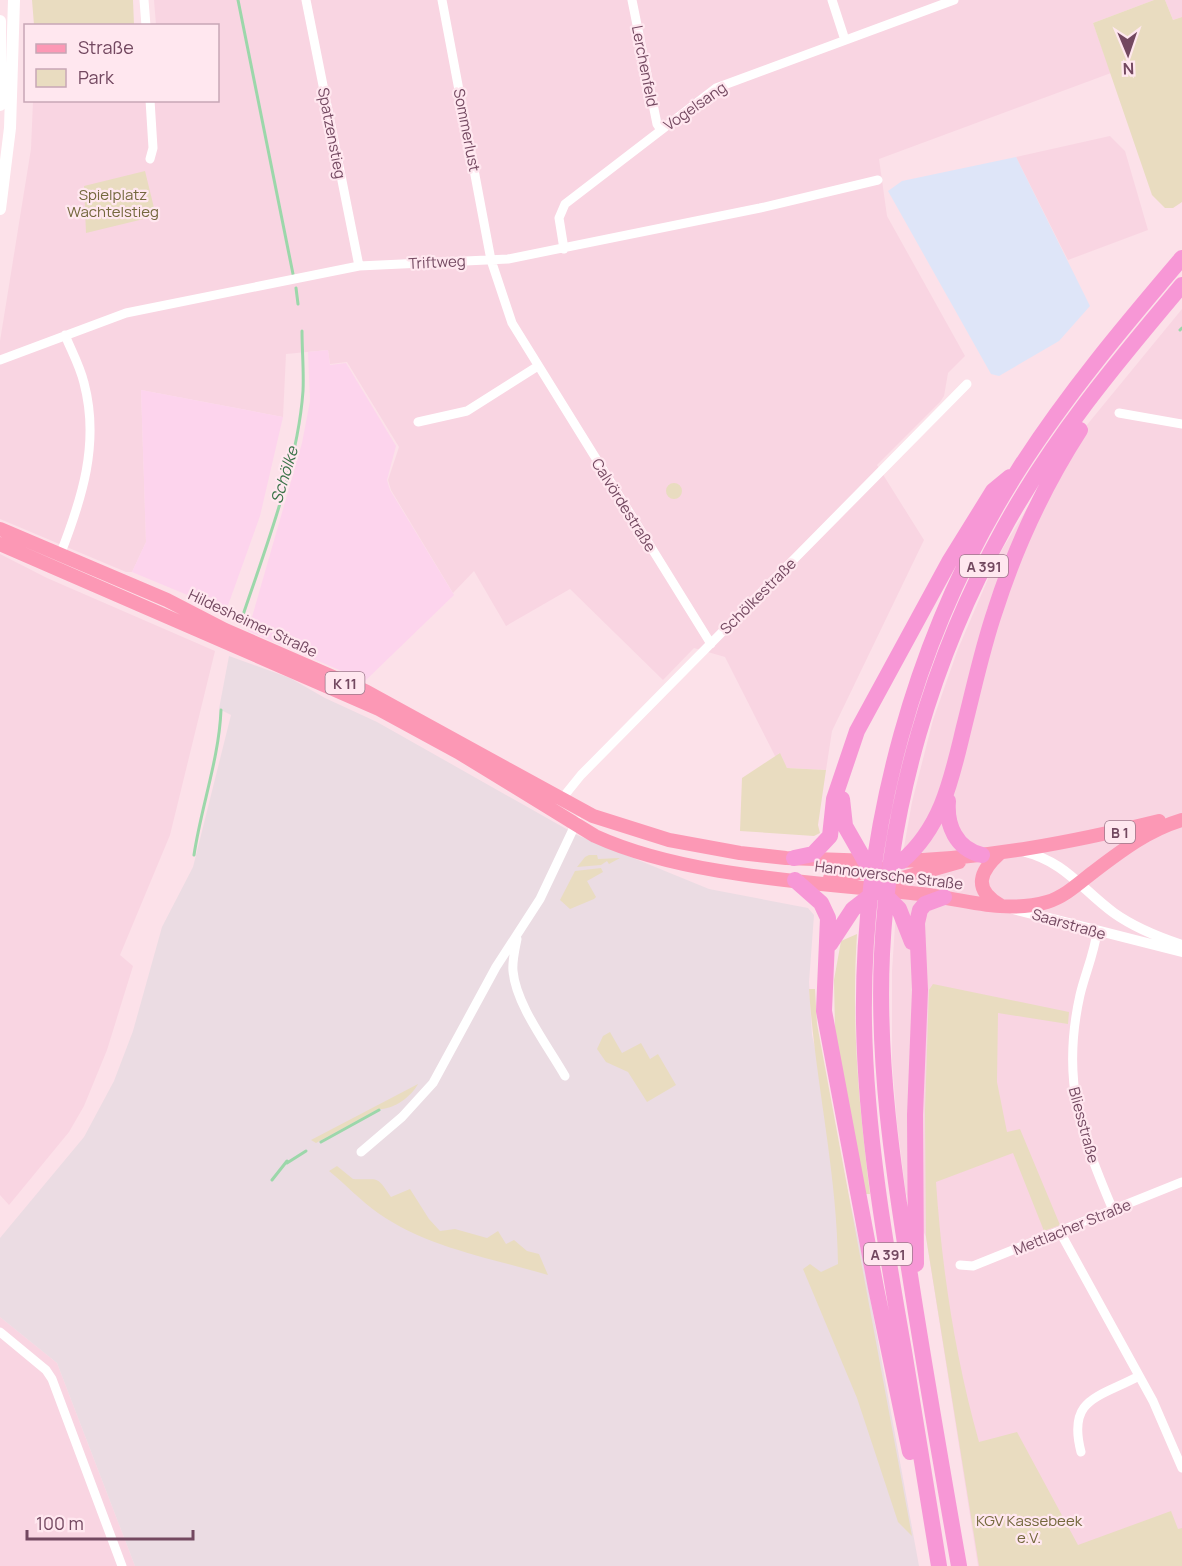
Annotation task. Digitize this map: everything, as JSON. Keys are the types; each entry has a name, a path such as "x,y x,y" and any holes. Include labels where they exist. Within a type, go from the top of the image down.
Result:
{"highway":[{"name":"A 391","path":"893,807 901,737 929,650 966,566 1018,471 1096,362 1182,258"},
{"name":"A 391","path":"959,1566 915,1311 889,1131 874,952 873,875 930,697 986,561 1038,472 1125,352 1182,285"},
{"path":"978,855 969,850 953,834 947,815 950,787 987,636 1011,565 1044,491 1070,445 1121,370 1125,352"},
{"path":"801,859 813,854 830,836 834,799 857,731 949,562 993,491 1018,471"},
{"path":"843,772 841,794 845,826 867,869"},
{"path":"903,861 918,847 932,827 950,787"},
{"path":"795,880 814,895 825,908 829,927 824,1011 852,1166 921,1502 938,1560"},
{"path":"826,954 844,919 861,901 879,889 899,909 918,962"},
{"path":"915,1311 915,1115 920,990 917,923 920,910 938,896"},
{"name":"A 391","path":"874,952 864,1022 874,1155 938,1560"}],"main road":[{"path":"0,209 10,128 14,0"},
{"path":"0,21 0,105"},
{"name":"Hildesheimer Straße","path":"0,529 167,600 225,630 386,701 557,806 575,825"},
{"name":"Hildesheimer Straße","path":"0,544 379,709 557,806 581,811"},
{"name":"Hannoversche Straße","path":"581,811 683,843 746,854 801,859 867,869 903,861 1019,850 1182,819"},
{"name":"Hannoversche Straße","path":"575,825 611,844 677,863 795,880 938,896 1005,907 1045,902 1081,882 1150,832 1182,819"},
{"path":"1000,853 985,869 982,882 988,897 1005,907"},
{"path":"867,869 879,889 896,880 978,855"},
{"path":"795,880 867,869 938,896"}],"street":[{"path":"144,0 146,24"},
{"name":"Spatzenstieg","path":"306,0 359,266"},
{"name":"Sommerlust","path":"442,0 491,260"},
{"name":"Lerchenfeld","path":"632,0 657,124 661,130"},
{"path":"832,0 845,40"},
{"name":"Vogelsang","path":"564,249 559,218 565,204 716,88 954,0"},
{"path":"150,102 153,148 150,159"},
{"name":"Triftweg","path":"0,360 126,313 359,266 491,260 564,249 829,193 878,180"},
{"name":"Calvördestraße","path":"491,260 512,323 711,644"},
{"path":"60,555 84,489 89,459 90,425 84,382 65,335"},
{"path":"418,422 467,411 538,366"},
{"name":"Schölkestraße","path":"557,806 570,786 967,384"},
{"path":"1119,412 1182,424"},
{"path":"361,1152 425,1095 496,967 540,899 581,811"},
{"name":"K 11","path":"1019,850 1042,856 1081,882"},
{"name":"Saarstraße","path":"1081,882 1115,914 1154,935 1182,945"},
{"name":"Saarstraße","path":"1005,907 1182,952"},
{"name":"Bliesstraße","path":"1097,932 1080,993 1071,1047 1071,1073 1076,1105 1089,1154 1113,1210"},
{"name":"Saarstraße","path":"1131,940 1147,939 1154,935"},
{"path":"517,936 512,970 516,985 523,1003 565,1076"},
{"name":"Mettlacher Straße","path":"960,1265 973,1266 1182,1182"},
{"path":"1060,1232 1139,1376 1182,1468"},
{"path":"0,1332 46,1370 122,1566"},
{"path":"1081,1452 1076,1433 1080,1412 1087,1403 1139,1376"}],"shaded area":[{"path":"154,0 1154,0 1093,23 1111,73 879,159 887,216 965,356 948,373 944,396 940,402 877,465 924,540 832,731 826,770 787,768 779,753 776,758 725,657 694,648 663,680 570,589 506,626 474,571 453,593 391,490 388,480 399,447 347,362 330,364 328,350 286,354 283,417 141,390 146,542 132,572 126,572 0,519 0,341 31,149 33,102 219,102 219,24 156,24"},
{"path":"1165,0 1182,0 1182,17 1173,20"},
{"path":"1110,136 1125,151 1148,230 1068,260 1016,157"},
{"path":"1016,157 1090,306 1059,341 999,376 991,374 888,191 902,181"},
{"path":"1182,309 1182,1566 978,1566 926,1237 906,1194 897,1123 892,1061 892,971 898,881 912,802 933,720 958,649 997,558 1050,470"},
{"path":"328,350 330,365 346,363 396,446 387,480 390,490 454,595 365,681 248,631 302,443 310,401 308,352"},
{"path":"141,390 283,417 260,516 226,611 132,572 146,542"},
{"path":"0,554 47,578 215,651 170,835 120,955 133,966 107,1050 84,1106 69,1132 9,1205 0,1195"},
{"path":"229,656 290,678 325,698 377,722 577,835 709,889 808,908 814,915 809,982 812,1035 863,1259 919,1566 135,1566 57,1363 0,1317 0,1238 84,1137 114,1081 133,1031 162,927 193,867 231,715 219,709"},
{"path":"0,1317 57,1363 135,1566 0,1566"}],"green space":[{"path":"32,0 133,0 134,24 34,24"},
{"path":"1154,0 1165,0 1173,20 1182,17 1182,202 1173,208 1165,208 1152,195 1093,23"},
{"name":"Spielplatz Wachtelstieg","path":"145,171 156,216 86,233 84,186"},
{"path":"674,483 682,491 674,499 666,491"},
{"path":"780,753 787,768 826,770 818,825 820,833 814,836 740,831 742,778"},
{"path":"589,855 597,855 598,859 620,858 609,864 607,861 601,865 577,867"},
{"path":"601,868 603,872 587,881 596,897 594,899 570,909 560,900 575,871"},
{"path":"857,934 855,1000 857,1064 870,1194 865,1194 835,1030 834,980 841,941"},
{"name":"KGV Kassebeek e.V.","path":"933,984 1069,1012 1068,1024 998,1013 997,1082 1007,1132 1020,1129 1060,1225 1044,1231 1013,1153 936,1182 951,1313 963,1377 979,1442 1017,1432 1078,1545 1171,1511 1178,1529 1182,1528 1182,1566 979,1566 926,1237 925,1111 929,990"},
{"path":"809,989 815,989 817,1024 912,1536 898,1522 857,1398 803,1269 810,1264 821,1272 838,1264 834,1195"},
{"path":"610,1032 622,1053 641,1043 650,1059 658,1054 676,1085 647,1102 628,1072 606,1062 597,1049 603,1036"},
{"path":"418,1084 406,1098 395,1105 378,1109 316,1143 311,1140"},
{"path":"337,1166 353,1179 379,1181 391,1197 410,1189 429,1219 440,1231 455,1229 487,1238 498,1231 506,1244 514,1240 527,1251 539,1254 548,1275 460,1251 397,1225 378,1213 329,1171"}],"waterway":[{"name":"Schölke","path":"238,0 293,274"},
{"name":"Schölke","path":"296,288 298,304"},
{"name":"Schölke","path":"243,615 280,504 295,447 303,391 302,331"},
{"name":"Schölke","path":"194,855 217,747 221,710"},
{"path":"321,1142 379,1110"},
{"path":"287,1163 306,1151"},
{"name":"Schölke","path":"272,1180 287,1161"}]}
